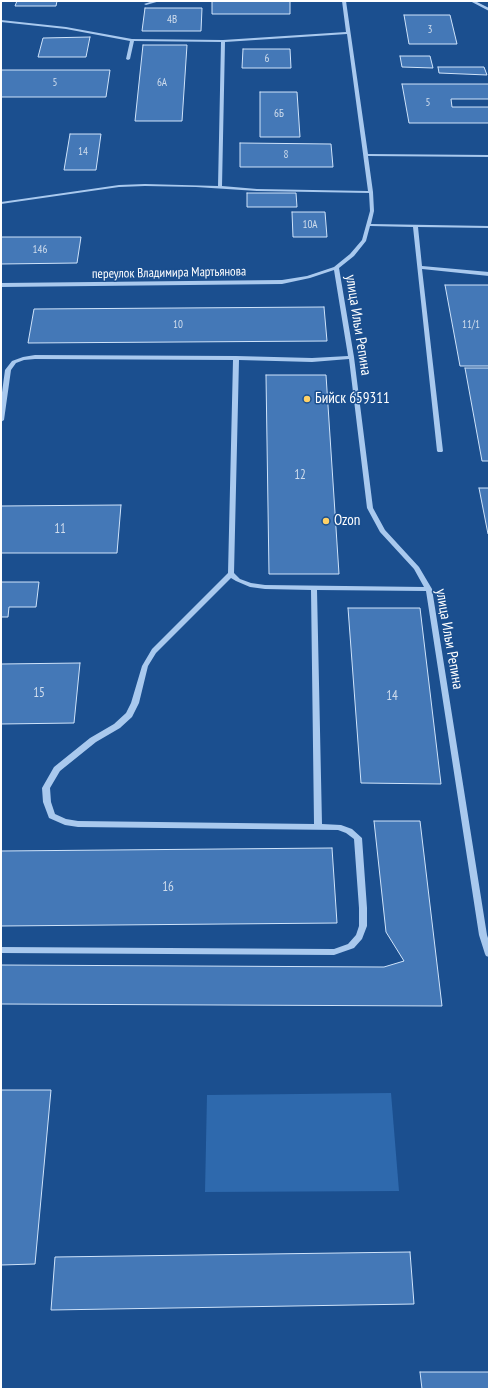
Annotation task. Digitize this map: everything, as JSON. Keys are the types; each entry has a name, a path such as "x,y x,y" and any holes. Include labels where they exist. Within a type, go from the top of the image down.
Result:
{"street":[{"path":"146,4 158,1"},
{"name":"улица Ильи Репина","path":"344,1 347,33 371,192 372,211 370,225 364,240 356,250 336,268 351,357 370,508 382,531 417,568 429,589 483,936 489,954"},
{"path":"472,1 489,10"},
{"path":"1,21 66,28 132,40 223,41 347,33"},
{"path":"128,59 132,40"},
{"path":"220,187 223,41"},
{"path":"366,155 489,156"},
{"path":"1,203 119,186 171,185 371,192"},
{"path":"370,225 489,227"},
{"path":"415,226 421,267 440,451"},
{"path":"421,267 489,274"},
{"name":"переулок Владимира Мартьянова","path":"1,285 282,282 308,277 336,268"},
{"path":"1,420 8,370 14,362 23,359 35,357 312,360 351,357"},
{"path":"1,950 334,952 351,946 359,937 363,926 358,838 349,831 338,827 78,824 66,822 52,816 47,802 46,788 57,769 93,740 118,726 129,715 135,703 145,666 154,651 231,574 236,358"},
{"path":"231,574 238,580 250,585 265,587 429,589"},
{"path":"314,588 318,827"}],"shaded area":[{"path":"391,1093 399,1191 205,1192 207,1095"}],"building":[{"path":"17,1 57,1 56,6 15,6"},
{"path":"212,1 290,1 290,14 212,14"},
{"path":"145,8 202,8 201,31 142,31"},
{"path":"404,15 450,15 457,44 409,44"},
{"path":"90,37 86,57 38,57 43,38"},
{"path":"143,45 187,45 182,121 135,121"},
{"path":"243,49 290,49 291,68 242,68"},
{"path":"400,56 430,56 433,68 402,67"},
{"path":"438,67 484,67 487,75 439,73"},
{"path":"1,70 110,70 106,97 1,97"},
{"path":"402,84 489,84 489,99 451,99 452,107 489,107 489,123 409,123"},
{"path":"260,92 297,92 300,137 260,137"},
{"path":"70,134 101,134 96,170 64,170"},
{"path":"240,143 331,144 333,167 240,167"},
{"path":"247,193 296,193 297,207 247,207"},
{"path":"292,212 325,212 327,237 293,237"},
{"path":"1,237 81,237 77,263 1,264"},
{"path":"445,285 489,285 489,366 460,366"},
{"path":"324,307 327,341 28,343 34,309"},
{"path":"465,368 489,368 489,461 482,461"},
{"path":"266,375 326,375 339,574 269,574"},
{"path":"479,488 489,488 489,534 488,534"},
{"path":"121,505 117,553 1,553 1,506"},
{"path":"1,582 39,582 36,607 9,607 8,617 1,617"},
{"path":"348,608 420,608 441,784 361,783"},
{"path":"80,663 74,723 1,724 1,664"},
{"path":"374,821 420,821 442,1006 1,1004 1,965 384,967 404,961 386,932"},
{"path":"332,848 337,923 1,926 1,851"},
{"path":"1,1090 51,1090 35,1264 1,1265"},
{"path":"410,1252 414,1304 51,1310 55,1257"},
{"path":"420,1372 489,1372 489,1389 422,1389"}],"place":[{"name":"Бийск 659311","path":"307,399"},
{"name":"Ozon","path":"326,521"}]}
